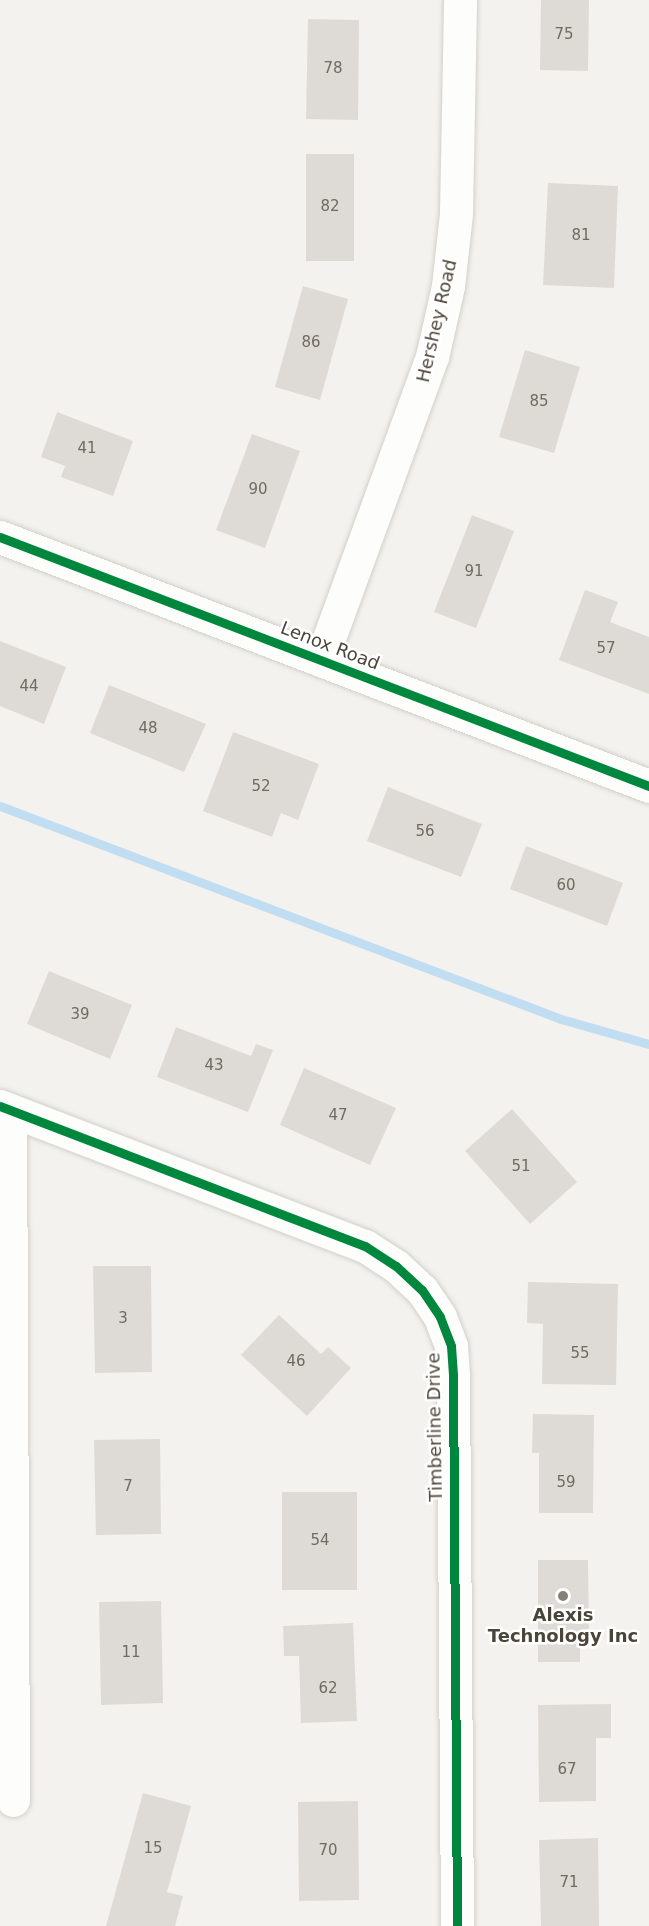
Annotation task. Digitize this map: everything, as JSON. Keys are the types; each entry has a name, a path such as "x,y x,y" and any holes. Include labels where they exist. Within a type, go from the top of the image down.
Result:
{"street":[{"name":"Hershey Road","path":"321,660 432,357 448,286 456,213 460,0"},
{"name":"Lenox Road","path":"0,537 649,786"},
{"path":"5,1108 13,1800"},
{"name":"Timberline Drive","path":"5,1108 365,1246 413,1282 440,1317 451,1347 453,1376 457,1926"}],"building":[{"path":"541,0 589,0 588,71 540,70"},
{"path":"308,19 359,20 358,120 306,119"},
{"path":"306,154 354,154 354,261 306,261"},
{"path":"548,183 618,186 614,288 543,285"},
{"path":"303,286 348,299 320,400 275,387"},
{"path":"525,350 580,367 554,453 499,437"},
{"path":"57,412 133,441 113,496 61,477 65,466 41,457"},
{"path":"252,434 300,451 265,548 216,530"},
{"path":"472,515 514,531 476,628 434,612"},
{"path":"585,590 618,602 610,622 649,637 649,694 559,660"},
{"path":"0,641 66,667 44,724 0,706"},
{"path":"109,685 206,724 184,772 90,733"},
{"path":"233,732 319,764 298,820 281,813 272,837 203,811"},
{"path":"388,787 482,824 461,877 367,841"},
{"path":"526,846 623,883 607,926 510,889"},
{"path":"49,971 132,1005 110,1059 27,1024"},
{"path":"176,1027 251,1056 256,1044 273,1050 248,1112 157,1077"},
{"path":"304,1068 396,1108 370,1165 280,1125"},
{"path":"512,1109 577,1182 530,1224 465,1151"},
{"path":"93,1266 151,1266 152,1372 95,1373"},
{"path":"528,1282 618,1284 616,1385 542,1384 543,1324 527,1323"},
{"path":"279,1315 321,1354 328,1347 351,1368 307,1416 241,1355"},
{"path":"533,1414 594,1415 593,1513 539,1513 539,1453 532,1453"},
{"path":"160,1439 161,1534 96,1535 94,1440"},
{"path":"282,1492 357,1492 357,1590 282,1590"},
{"name":"Alexis Technology Inc","path":"538,1560 588,1560 589,1631 580,1631 580,1662 538,1662"},
{"path":"161,1601 163,1703 101,1705 99,1602"},
{"path":"353,1623 357,1721 301,1723 299,1656 284,1656 283,1626"},
{"path":"611,1704 611,1738 596,1738 596,1801 539,1802 538,1705"},
{"path":"143,1793 191,1806 167,1892 183,1896 175,1926 106,1926"},
{"path":"358,1801 359,1900 299,1901 298,1802"},
{"path":"598,1838 599,1926 541,1926 539,1840"}],"waterway":[{"path":"0,806 561,1019 649,1044"}],"cycle path":[{"path":"0,537 649,786"},
{"path":"0,1106 365,1246 396,1266 422,1290 440,1317 451,1346 453,1376 457,1926"}],"place":[{"name":"Alexis Technology Inc","path":"563,1596"}]}
